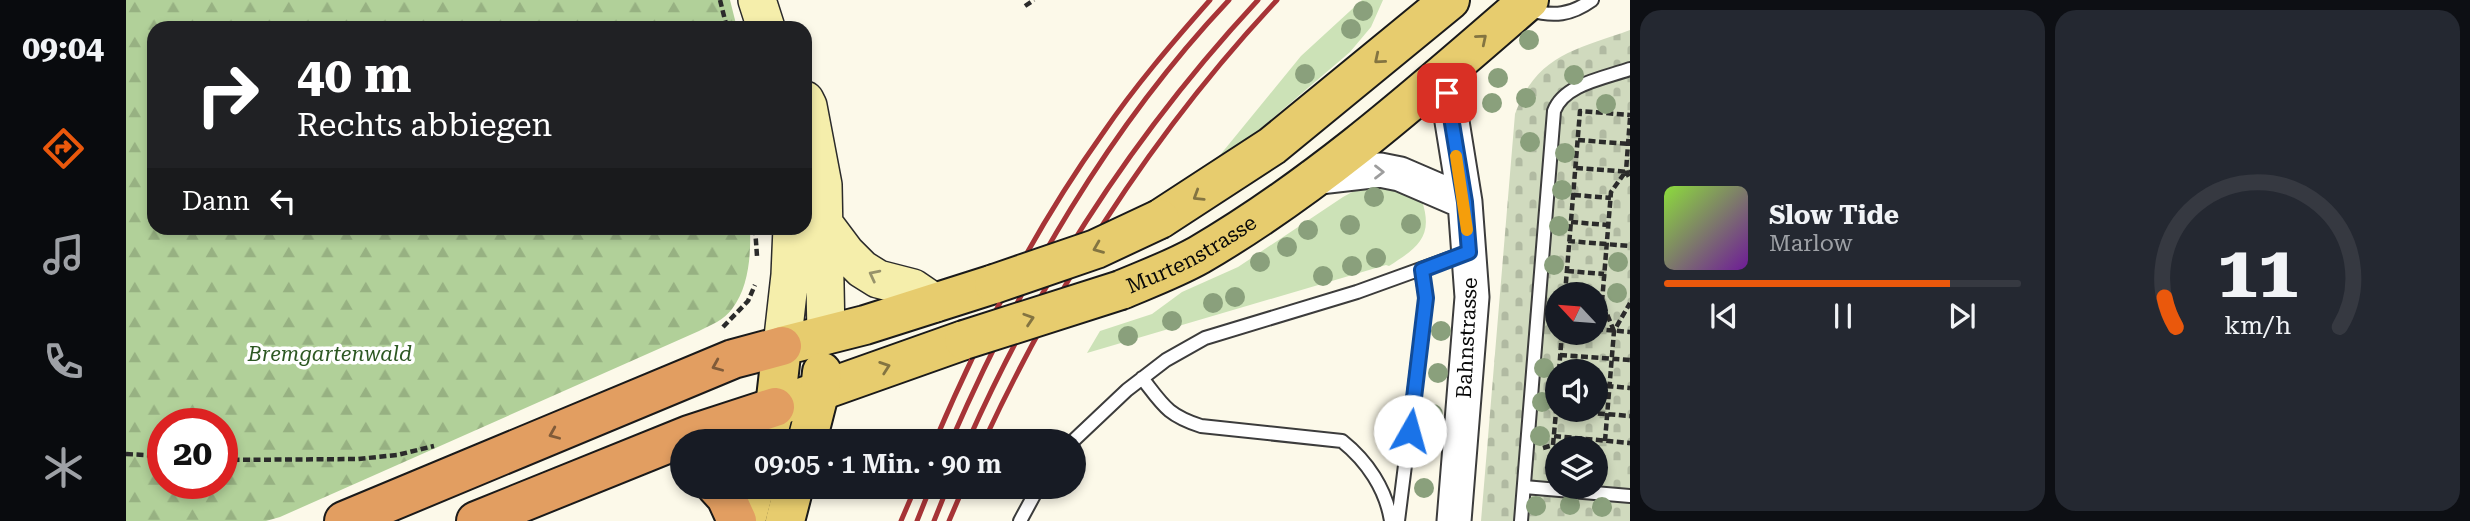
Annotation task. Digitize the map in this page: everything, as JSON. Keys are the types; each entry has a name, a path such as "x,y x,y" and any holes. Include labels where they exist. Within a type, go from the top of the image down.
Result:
{"highway":[{"path":"344,521 733,359 782,346"},
{"path":"476,521 689,435 771,424"},
{"path":"625,461 670,466"},
{"path":"727,499 737,521"}],"main road":[{"name":"Murtenstrasse","path":"771,424 820,390 1121,290 1197,256 1247,225 1377,129 1444,72 1519,2"},
{"name":"Murtenstrasse","path":"1441,8 1444,72"},
{"name":"Murtenstrasse","path":"782,346 935,303 1051,266 1096,249 1160,219 1272,146 1441,8"},
{"path":"812,127 823,185 812,217"},
{"path":"812,228 878,279 913,288 935,303"},
{"path":"771,424 790,275 806,235"},
{"path":"810,235 826,335 820,390 810,429"},
{"path":"746,521 752,499"},
{"path":"785,521 791,499"}],"street":[{"name":"Bahnstrasse","path":"1444,72 1465,202 1472,298 1454,521"},
{"path":"1311,178 1380,170 1400,174 1465,202"}],"lane":[{"path":"1519,2 1560,15 1572,12 1592,0"},
{"path":"1521,521 1553,116 1557,103 1571,90 1630,69"},
{"path":"1084,429 1166,359 1205,338 1422,270 1469,252"},
{"path":"1398,521 1426,298 1422,270"},
{"path":"1142,378 1166,409 1179,419 1201,426 1342,441 1371,471 1384,494 1391,521"},
{"path":"1524,487 1630,496"},
{"path":"1020,521 1032,499"}],"path":[{"path":"720,0 725,21"},
{"path":"1025,6 1034,0"},
{"path":"1566,282 1580,111 1630,116 1630,178"},
{"path":"1578,140 1629,144"},
{"path":"1576,167 1628,172"},
{"path":"1603,282 1611,192 1628,172"},
{"path":"1573,195 1611,198"},
{"path":"1571,222 1608,225"},
{"path":"1543,239 1630,246"},
{"path":"1567,271 1604,274"},
{"path":"715,333 748,301 756,280"},
{"path":"1608,400 1614,331 1630,303"},
{"path":"1608,319 1614,331"},
{"path":"1608,330 1630,332"},
{"path":"1560,359 1561,345"},
{"path":"1560,355 1630,360"},
{"path":"1609,387 1630,388"},
{"path":"1608,414 1630,416"},
{"path":"1608,441 1630,443"},
{"path":"238,460 358,460 397,455 444,443"},
{"path":"126,454 147,455"}],"green space":[{"name":"Bremgartenwald","path":"126,0 730,0 735,21 147,21 147,235 750,235 748,270 742,291 732,309 717,322 266,521 126,521"},
{"path":"1362,0 1383,0 1371,27 1350,52 1253,135 1216,160 1301,56"},
{"path":"1630,30 1630,521 1481,521 1515,114 1535,78 1560,57"},
{"path":"1379,184 1391,184 1422,201 1425,213 1426,224 1420,240 1408,253 1389,266 1087,353 1100,331 1152,314 1182,292 1238,267 1343,197"}],"railway":[{"path":"940,429 990,321 1032,244 1078,169 1128,98 1210,0"},
{"path":"956,429 1007,323 1071,209 1144,100 1229,0"},
{"path":"974,429 1027,322 1095,208 1172,101 1258,0"},
{"path":"990,429 1044,322 1113,209 1190,101 1277,0"},
{"path":"901,521 910,499"},
{"path":"917,521 926,499"},
{"path":"934,521 943,499"},
{"path":"949,521 958,499"}],"slow traffic":[{"path":"1456,156 1465,202 1467,230"}],"route":[{"path":"1410,431 1426,298 1422,270 1469,252 1465,202 1447,93"}]}
